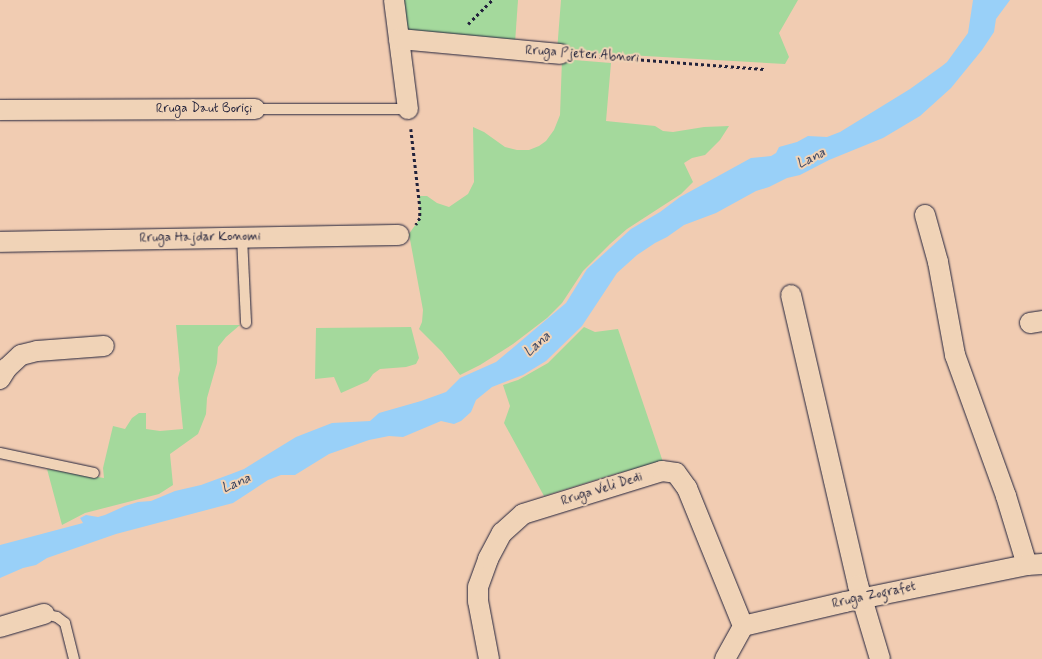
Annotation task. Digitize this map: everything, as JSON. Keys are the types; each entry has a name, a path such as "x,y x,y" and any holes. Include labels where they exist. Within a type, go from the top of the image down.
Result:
{"street":[{"path":"394,0 408,109"},
{"name":"Rruga Pjeter Abnori","path":"400,39 560,54"},
{"name":"Rruga Daut Boriçi","path":"0,110 255,109"},
{"path":"925,215 938,262 955,355 1006,496 1035,564"},
{"name":"Rruga Hajdar Konomi","path":"0,242 399,235"},
{"path":"791,295 862,598 880,659"},
{"path":"0,379 7,368 21,355 37,350 104,346"},
{"name":"Rruga Veli Dedi","path":"489,659 478,601 478,587 488,559 502,533 523,514 662,471 676,473 687,488 743,626"},
{"name":"Rruga Zografet","path":"743,626 862,598 1035,564"},
{"path":"0,627 44,614"},
{"path":"725,659 743,626"}],"lane":[{"name":"Rruga Daut Boriçi","path":"255,109 408,109"},
{"path":"242,237 246,323"},
{"path":"0,453 94,474"},
{"path":"44,614 57,617 65,623 74,659"}],"path":[{"path":"451,44 460,31 492,0"},
{"name":"Rruga Pjeter Abnori","path":"560,54 637,58 764,69"},
{"path":"399,235 409,234 420,218 408,109"}],"green space":[{"path":"398,0 518,0 515,43 407,33"},
{"path":"561,0 798,0 779,33 789,57 785,64 557,51"},
{"path":"562,59 611,63 606,121 655,126 663,131 673,132 704,127 729,126 720,140 705,155 692,158 684,163 693,182 681,194 627,229 610,244 583,271 562,303 547,318 513,344 480,365 460,375 442,352 419,329 422,322 423,310 409,234 420,218 419,196 427,196 437,203 449,207 468,194 474,182 473,127 484,132 505,147 517,150 529,150 546,141 554,130 560,115"},
{"path":"176,325 240,325 226,337 218,347 217,363 207,398 206,414 198,434 170,454 173,485 159,494 85,513 62,525 47,469 104,478 103,468 113,426 125,429 132,418 139,413 146,413 146,429 160,431 183,429 178,378 180,370"},
{"path":"411,327 419,358 416,364 406,367 380,369 373,374 368,381 341,393 334,377 315,379 316,328"},
{"path":"584,327 595,332 618,329 663,462 615,474 544,496 504,423 510,406 503,385 518,380 548,363"}],"water":[{"name":"Lana","path":"973,0 1010,0 996,19 994,32 982,50 951,88 920,116 883,138 829,160 800,175 787,178 769,187 756,191 716,213 684,225 667,237 655,243 637,255 617,273 582,326 546,361 523,375 492,387 476,400 471,412 461,421 454,424 441,421 403,437 389,436 369,440 329,454 295,475 281,475 268,480 233,503 116,534 47,558 36,565 23,568 0,578 0,545 83,523 80,518 86,515 98,517 125,506 138,502 151,501 175,491 201,485 244,469 296,437 332,423 370,421 379,413 446,392 460,378 496,362 566,303 587,269 631,229 660,212 680,197 751,158 771,156 776,153 779,147 797,142 808,136 827,137 840,132 910,89 942,66 947,62 968,33"}]}
